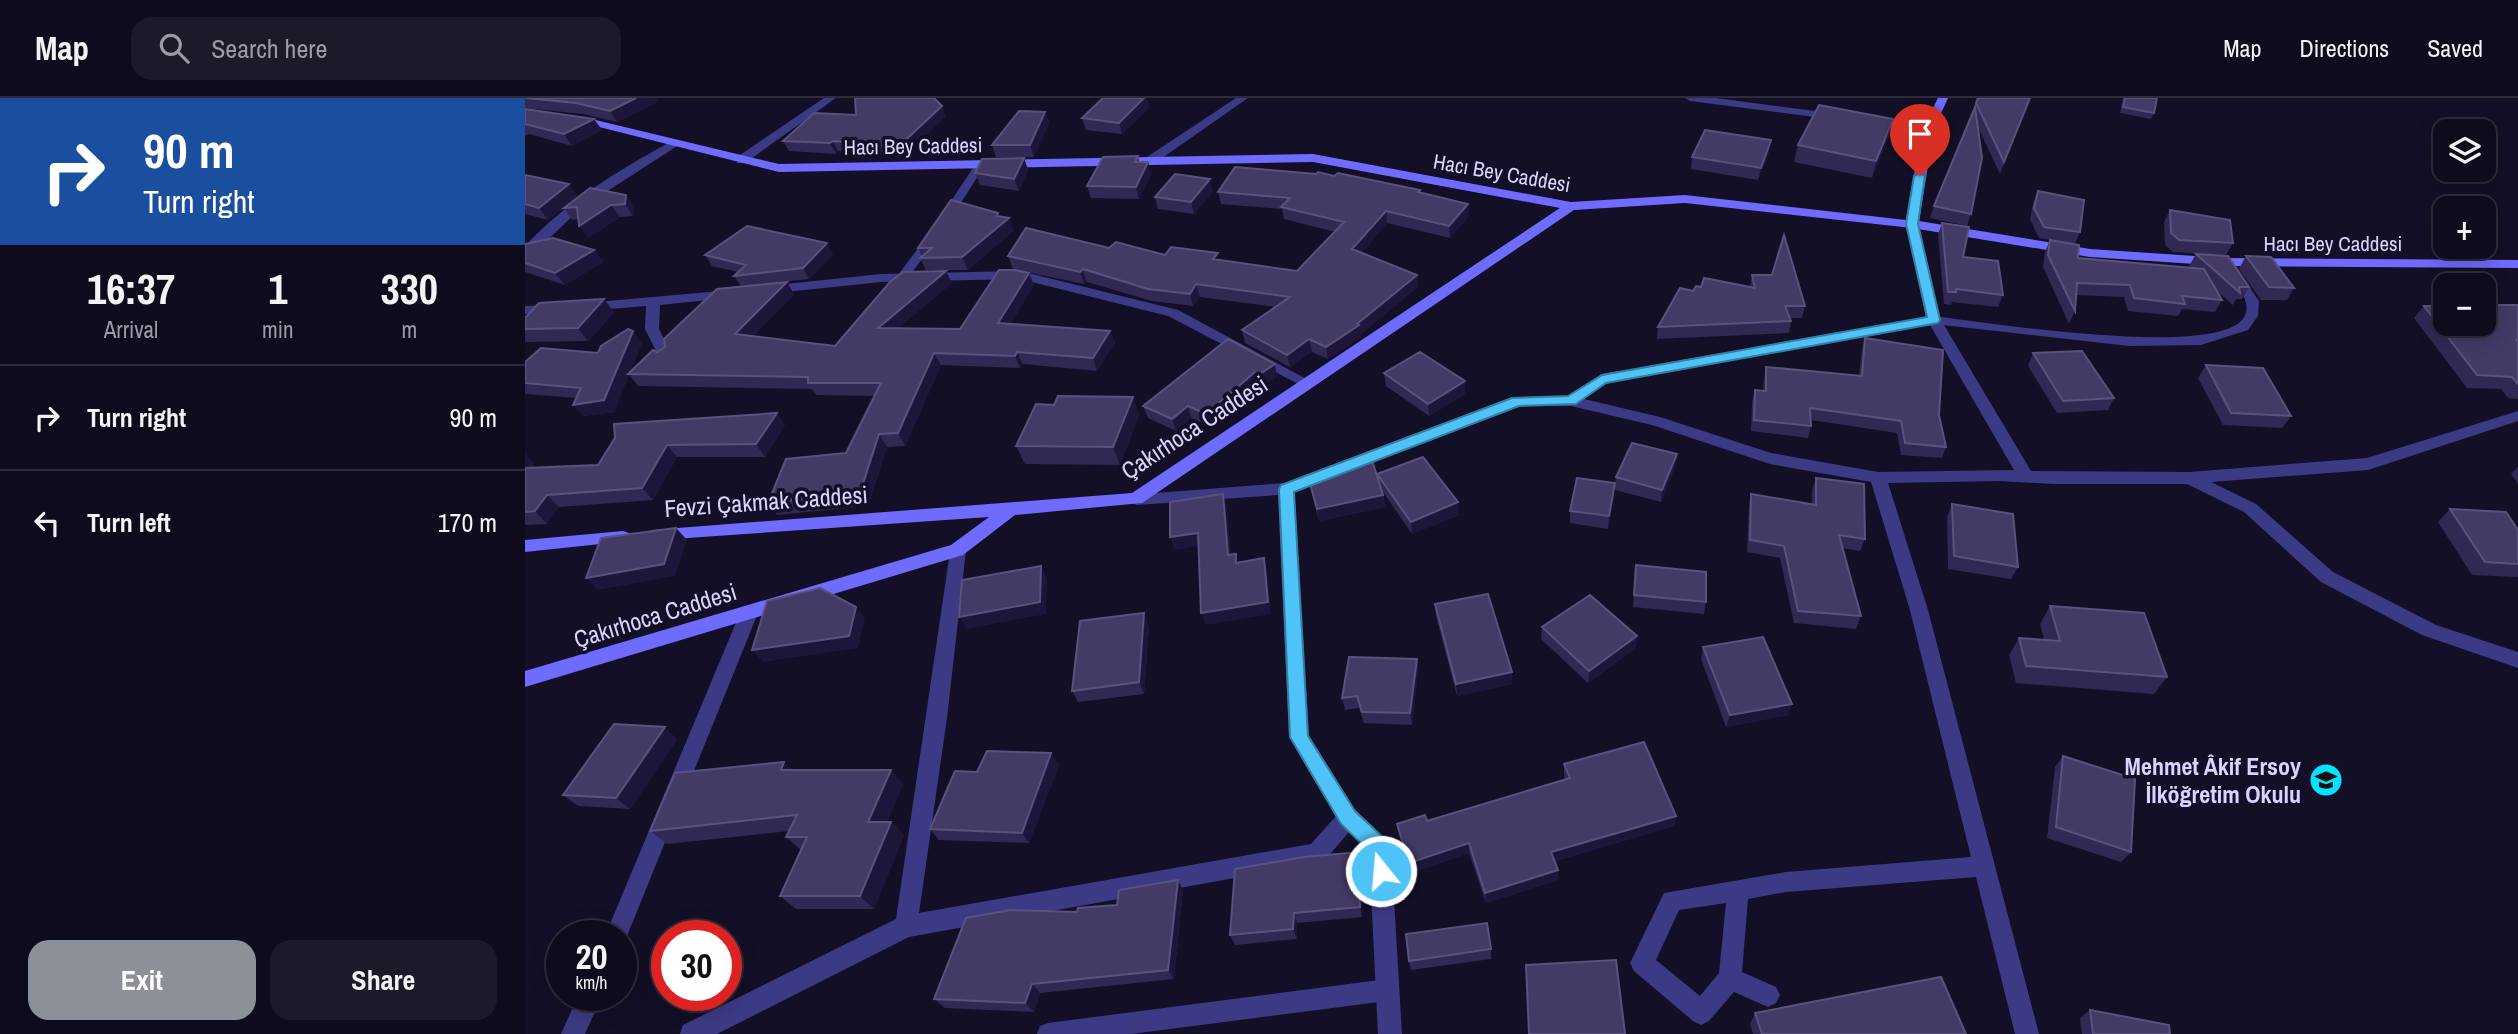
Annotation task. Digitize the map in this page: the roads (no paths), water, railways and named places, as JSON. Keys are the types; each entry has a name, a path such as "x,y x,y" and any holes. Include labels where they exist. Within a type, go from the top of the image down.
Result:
{"street":[{"path":"741,160 831,98"},
{"path":"1151,160 1243,98"},
{"path":"1690,98 1846,118"},
{"path":"1943,98 1928,129 1912,224 1934,320 2025,477"},
{"name":"Hacı Bey Caddesi","path":"525,113 583,120 779,168 1313,158 1571,206 1685,198 1912,224 2090,253 2225,262 2518,264"},
{"path":"1860,120 1928,129"},
{"path":"525,254 549,226 596,192 676,144"},
{"name":"Çakırhoca Caddesi","path":"525,679 957,550 1011,509 1136,499 1571,206"},
{"path":"525,310 653,302 902,278 1020,275 1173,313 1307,383"},
{"path":"653,302 647,324 666,357"},
{"path":"1571,401 1602,380 1934,320"},
{"path":"1136,499 1286,489 1517,401 1571,401 1655,421 1770,458 1878,478 2189,478 2368,464 2518,416"},
{"path":"1878,478 1919,610 2027,1034"},
{"path":"2189,478 2250,508 2327,577 2429,630 2518,660"},
{"path":"1286,489 1299,737 1348,817 1380,848 1390,1034"},
{"name":"Fevzi Çakmak Caddesi","path":"525,546 736,527 1011,509"},
{"path":"907,926 957,550"},
{"path":"623,920 749,612"},
{"path":"692,1034 907,926 1317,853 1348,817"},
{"path":"1738,890 1730,978 1700,1013 1642,963 1672,901 1738,890 1786,882 1985,866"},
{"path":"1730,978 1768,995"},
{"path":"573,1034 583,1011"}],"lane":[{"path":"902,278 981,164"},
{"path":"1934,320 2129,342 2201,341 2243,327 2252,316 2253,301 2225,262"},
{"path":"1048,1034 1387,989"}],"place":[{"name":"Mehmet Âkif Ersoy İlköğretim Okulu","path":"2326,780"}]}
